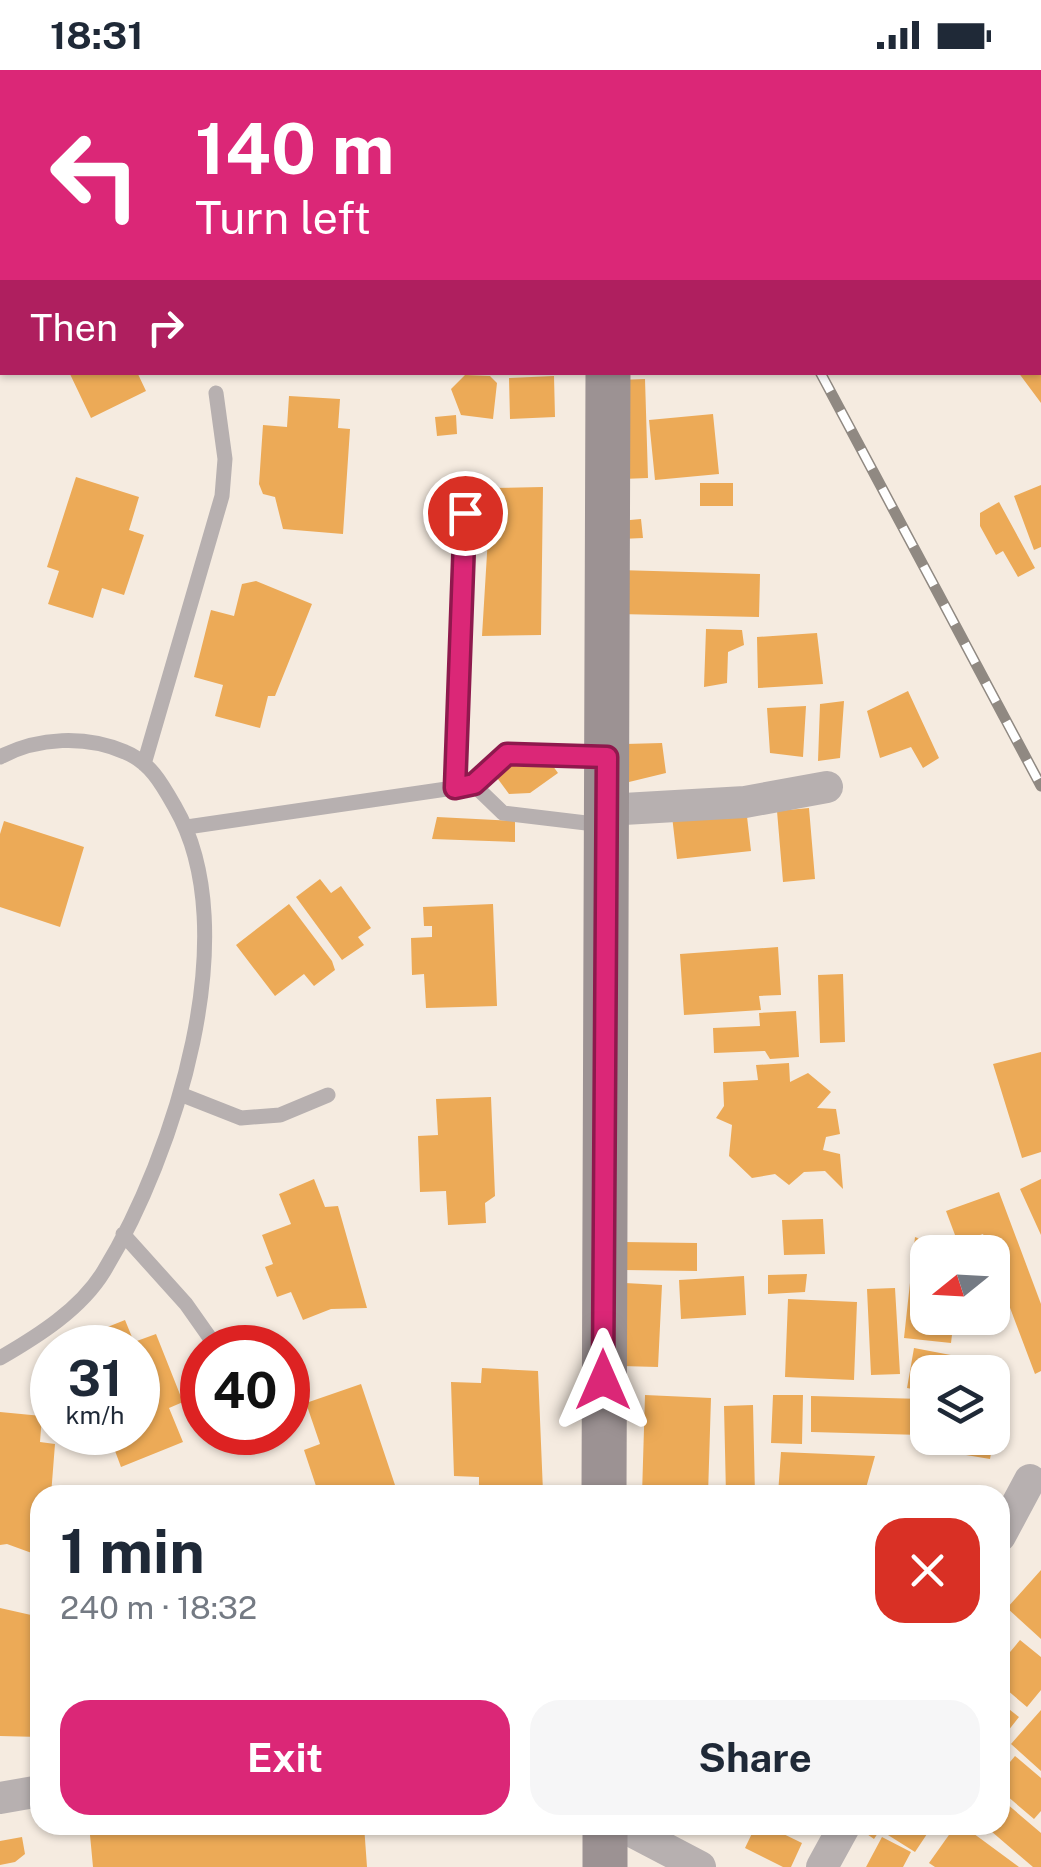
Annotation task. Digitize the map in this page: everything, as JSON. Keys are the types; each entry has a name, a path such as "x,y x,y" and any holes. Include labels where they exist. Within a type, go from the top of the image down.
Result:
{"street":[{"path":"604,1485 608,375"},
{"path":"606,818 745,802 827,787"},
{"path":"1010,1517 1030,1480"},
{"path":"0,1798 30,1793"},
{"path":"605,1835 605,1867"},
{"path":"639,1835 700,1867"},
{"path":"822,1867 840,1835"}],"lane":[{"path":"144,764 222,496 226,459 216,392"},
{"path":"455,788 465,513"},
{"path":"0,757 32,744 101,742 134,756 154,772 187,828 200,868 206,921 196,1036 153,1170 123,1234 103,1273 74,1306 0,1358"},
{"path":"187,828 474,784 507,754 607,757"},
{"path":"474,784 503,813 606,818"},
{"path":"180,1094 240,1118 280,1115 328,1096"},
{"path":"123,1234 201,1325"}],"building":[{"path":"70,375 138,375 146,391 91,418"},
{"path":"465,375 490,376 497,383 493,419 461,415 451,389"},
{"path":"1020,375 1041,375 1041,403"},
{"path":"554,376 555,417 510,419 509,378"},
{"path":"645,379 648,478 622,479 618,380"},
{"path":"289,396 340,399 338,428 350,429 343,534 283,529 275,497 263,494 259,484 263,425 287,427"},
{"path":"713,414 719,474 655,480 649,420"},
{"path":"456,415 457,434 437,436 435,417"},
{"path":"76,477 139,497 129,530 144,535 124,595 102,588 93,618 48,604 59,571 47,567"},
{"path":"700,483 733,483 733,506 700,506"},
{"path":"1041,485 1041,547 1034,550 1014,496"},
{"path":"543,487 541,635 482,636 491,488"},
{"path":"999,502 1035,568 1018,577 1003,551 996,555 980,526 980,513"},
{"path":"641,519 643,538 621,539 619,521"},
{"path":"618,570 760,574 759,617 618,614"},
{"path":"256,581 312,604 275,696 268,696 260,728 215,716 223,685 194,677 211,610 234,616 242,584"},
{"path":"706,629 742,630 744,645 728,652 727,683 704,687"},
{"path":"817,633 823,684 758,688 757,637"},
{"path":"908,691 939,758 923,768 911,747 880,758 867,711"},
{"path":"844,701 840,758 818,761 820,704"},
{"path":"806,706 803,757 770,753 767,708"},
{"path":"662,743 666,773 629,782 625,744"},
{"path":"515,761 550,762 558,773 530,793 509,794 495,775"},
{"path":"746,808 751,851 677,859 672,816"},
{"path":"809,808 815,879 783,882 777,811"},
{"path":"437,817 515,821 515,842 432,839"},
{"path":"4,821 84,847 60,927 0,907 0,834"},
{"path":"320,879 331,893 341,886 371,928 358,937 364,945 342,960 296,897"},
{"path":"289,904 335,970 314,986 304,974 275,996 236,945"},
{"path":"493,904 497,1006 426,1008 424,974 412,975 411,938 432,937 432,926 424,926 423,907"},
{"path":"778,947 781,995 759,996 761,1010 684,1015 680,954"},
{"path":"843,974 845,1042 820,1043 818,975"},
{"path":"796,1011 799,1057 770,1059 765,1051 714,1053 713,1028 760,1026 759,1013"},
{"path":"1041,1052 1041,1152 1022,1158 993,1064"},
{"path":"789,1063 790,1082 808,1073 831,1092 817,1108 836,1109 840,1134 826,1137 823,1150 840,1154 843,1189 825,1171 804,1172 789,1185 775,1174 752,1178 729,1156 732,1125 716,1118 724,1106 723,1082 758,1080 756,1065"},
{"path":"491,1097 495,1196 485,1203 486,1223 448,1225 446,1191 420,1192 418,1136 438,1135 436,1099"},
{"path":"314,1179 325,1207 338,1206 367,1308 331,1309 303,1320 291,1292 277,1297 265,1267 273,1264 262,1235 291,1224 279,1194"},
{"path":"1041,1179 1041,1235 1020,1189"},
{"path":"999,1192 1041,1304 1041,1371 1035,1374 1010,1308 1010,1235 955,1235 946,1211"},
{"path":"823,1219 825,1254 784,1255 782,1220"},
{"path":"624,1242 697,1243 697,1271 624,1270"},
{"path":"807,1274 805,1292 768,1294 768,1275"},
{"path":"744,1276 746,1315 681,1319 679,1280"},
{"path":"625,1283 662,1285 658,1367 621,1366"},
{"path":"910,1283 910,1335 952,1335 951,1343 904,1338"},
{"path":"895,1288 900,1374 871,1375 867,1289"},
{"path":"788,1299 857,1302 854,1380 785,1377"},
{"path":"160,1344 180,1394 180,1403 169,1408 180,1443 160,1451"},
{"path":"914,1348 951,1355 913,1355"},
{"path":"482,1368 538,1371 543,1485 479,1485 479,1477 454,1476 451,1382 481,1383"},
{"path":"361,1384 395,1485 316,1485 306,1455 310,1455 310,1448 320,1444 310,1415 310,1402"},
{"path":"645,1395 711,1398 708,1485 642,1485"},
{"path":"773,1395 803,1395 802,1444 771,1443"},
{"path":"811,1396 910,1399 910,1435 811,1432"},
{"path":"753,1405 755,1485 726,1485 724,1406"},
{"path":"0,1412 30,1415 30,1455 54,1455 52,1485 30,1485 30,1552 0,1545"},
{"path":"781,1452 875,1456 867,1485 779,1485"},
{"path":"117,1455 151,1455 121,1467"},
{"path":"1041,1570 1041,1639 1010,1611 1010,1605"},
{"path":"0,1608 30,1615 30,1737 0,1736"},
{"path":"1020,1640 1041,1657 1041,1690 1027,1707 1010,1693 1010,1652"},
{"path":"1010,1710 1019,1717 1010,1728"},
{"path":"1041,1710 1041,1771 1011,1744"},
{"path":"1015,1756 1041,1778 1041,1811 1034,1819 1010,1799 1010,1762"},
{"path":"1010,1807 1041,1833 1041,1867 1033,1867 996,1835 1010,1835"},
{"path":"90,1835 365,1835 367,1867 93,1867"},
{"path":"751,1835 786,1835 802,1843 791,1867 783,1867 745,1848"},
{"path":"888,1835 926,1835 915,1852"},
{"path":"949,1835 976,1835 1019,1867 935,1867 929,1863"},
{"path":"22,1837 25,1854 15,1862 0,1865 0,1841"},
{"path":"882,1837 911,1852 903,1867 866,1867"}],"railway":[{"path":"822,375 1041,786"}],"route":[{"path":"465,513 455,788 474,784 507,754 607,757 603,1380"}]}
